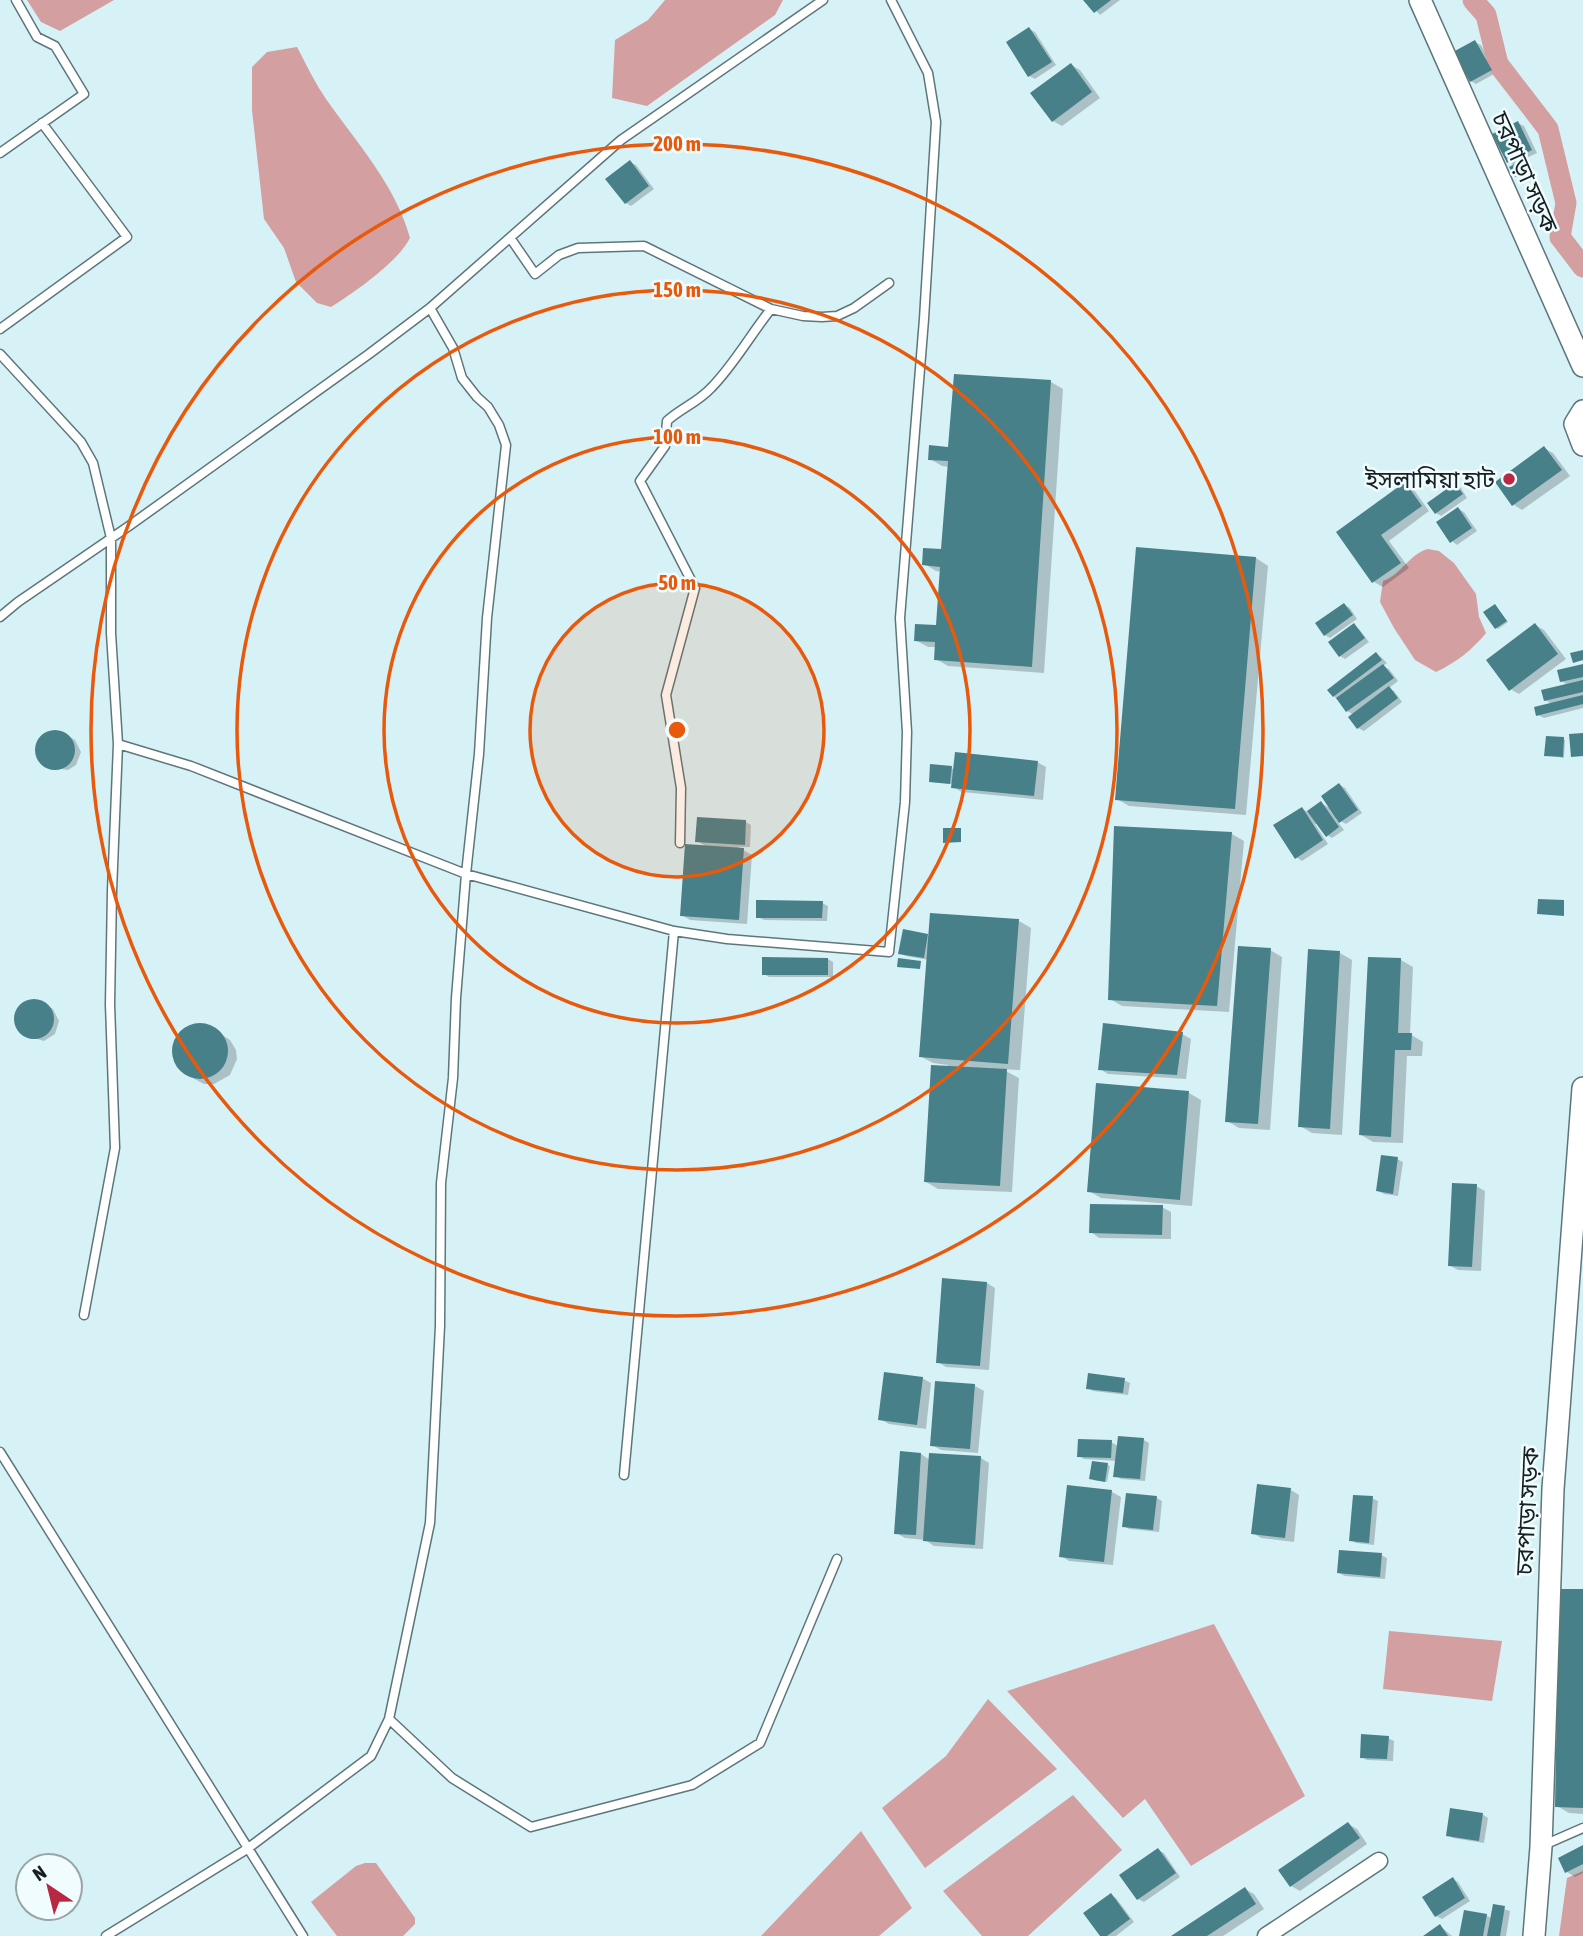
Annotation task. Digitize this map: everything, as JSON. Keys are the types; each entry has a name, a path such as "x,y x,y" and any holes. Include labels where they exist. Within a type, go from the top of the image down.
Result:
{"street":[{"name":"চরপাড়া সড়ক","path":"1420,0 1583,366"},
{"path":"1583,411 1575,424 1583,445"},
{"name":"চরপাড়া সড়ক","path":"1534,1936 1541,1847 1553,1489 1583,1088"},
{"path":"1266,1936 1379,1861"}],"lane":[{"path":"0,153 84,94 55,46 37,37 16,0"},
{"path":"0,617 369,354 430,308 621,140 823,0"},
{"path":"118,744 191,766 466,874 674,932 889,952 905,802 907,732 900,618 924,319 936,122 928,73 891,0"},
{"path":"0,328 127,237 43,123"},
{"path":"511,239 535,274 559,255 578,248 644,246 771,309 803,316 837,316 854,308 889,283"},
{"path":"106,1936 247,1849 371,1756 389,1719 430,1523 440,1326 441,1183 453,1079 456,998 479,754 487,618 506,445 499,425 488,407 462,378 453,348 430,308"},
{"path":"680,843 681,788 666,695 695,588 640,481 665,446 667,421 677,412 690,407 711,388 771,309"},
{"path":"0,354 80,442 93,463 111,538 111,633 118,744 110,1004 115,1148 84,1315"},
{"path":"624,1475 674,932"},
{"path":"0,1452 303,1936"},
{"path":"389,1719 452,1778 531,1827 692,1784 760,1743 837,1559"},
{"path":"1541,1847 1583,1828"}],"shaded area":[{"path":"27,0 114,0 60,31 41,22"},
{"path":"665,0 783,0 775,15 647,106 612,98 615,40 648,20"},
{"path":"297,47 322,93 385,183 404,219 410,238 386,266 331,307 317,303 296,282 284,248 264,219 252,110 252,67 267,52"},
{"path":"1428,549 1439,551 1454,563 1476,594 1479,617 1486,633 1464,655 1436,672 1415,660 1380,602 1383,581 1395,574 1415,555"},
{"path":"1214,1624 1305,1796 1191,1866 1145,1799 1123,1818 1007,1691"},
{"path":"1389,1631 1502,1641 1492,1701 1383,1689"},
{"path":"988,1699 1057,1769 925,1868 882,1808 946,1756"},
{"path":"1073,1795 1122,1850 1028,1936 982,1936 943,1891"},
{"path":"861,1831 912,1908 879,1936 761,1936"},
{"path":"376,1863 415,1918 415,1924 403,1936 337,1936 311,1902 356,1866"},
{"path":"1583,1871 1583,1936 1559,1936 1567,1878"}],"building":[{"path":"1083,0 1111,0 1094,13"},
{"path":"1029,27 1052,62 1028,77 1006,42"},
{"path":"1475,40 1492,70 1470,82 1453,52"},
{"path":"1071,63 1092,92 1052,122 1030,93"},
{"path":"1518,121 1532,150 1507,163 1492,134"},
{"path":"1527,157 1533,168 1515,177 1509,167"},
{"path":"630,160 649,186 625,204 605,179"},
{"path":"954,374 1051,380 1032,667 934,660 935,642 914,641 915,624 936,625 940,567 922,565 923,548 941,549 948,461 928,460 929,445 948,447"},
{"path":"1544,446 1562,470 1512,506 1495,482"},
{"path":"1405,482 1422,506 1381,535 1401,563 1372,583 1336,532"},
{"path":"1455,483 1463,494 1435,514 1427,503"},
{"path":"1458,507 1472,528 1450,543 1436,522"},
{"path":"1136,547 1256,557 1235,809 1115,800"},
{"path":"1344,603 1353,615 1324,636 1315,623"},
{"path":"1495,604 1507,621 1495,629 1483,612"},
{"path":"1354,623 1365,638 1339,657 1328,642"},
{"path":"1535,623 1558,654 1509,691 1486,660"},
{"path":"1583,650 1583,660 1573,663 1570,653"},
{"path":"1376,652 1382,660 1333,697 1327,690"},
{"path":"1383,664 1394,678 1346,712 1336,698"},
{"path":"1583,664 1583,677 1560,682 1557,670"},
{"path":"1583,680 1583,692 1544,701 1541,690"},
{"path":"1389,686 1398,698 1357,729 1348,717"},
{"path":"1583,695 1583,704 1536,716 1534,707"},
{"path":"55,730 63,731 69,736 74,742 74,758 69,764 63,769 55,770 47,769 41,764 36,758 35,750 36,742 41,736 47,731"},
{"path":"1583,733 1583,756 1571,757 1569,734"},
{"path":"1546,736 1564,737 1563,757 1544,756"},
{"path":"955,752 1038,761 1034,796 951,788"},
{"path":"930,764 952,766 950,784 929,782"},
{"path":"1339,783 1358,810 1339,823 1321,796"},
{"path":"1321,801 1339,827 1326,837 1307,811"},
{"path":"1302,807 1323,840 1295,859 1273,825"},
{"path":"697,817 746,820 745,845 695,842"},
{"path":"1114,826 1232,832 1217,1006 1108,1000"},
{"path":"943,828 961,828 961,842 943,843"},
{"path":"685,844 744,848 739,920 680,916"},
{"path":"1538,899 1564,900 1564,916 1537,914"},
{"path":"756,900 823,901 822,918 756,918"},
{"path":"930,913 1019,919 1008,1064 919,1057"},
{"path":"903,929 928,934 924,958 898,954"},
{"path":"1238,946 1271,948 1258,1124 1225,1122"},
{"path":"1308,949 1340,951 1330,1129 1298,1127"},
{"path":"762,957 828,958 828,975 762,975"},
{"path":"1368,957 1401,958 1398,1033 1412,1033 1411,1050 1395,1050 1391,1137 1359,1135"},
{"path":"898,958 921,961 920,969 897,967"},
{"path":"34,999 42,1000 48,1005 53,1011 53,1027 48,1033 42,1038 34,1039 26,1038 20,1033 15,1027 14,1019 15,1011 20,1005 26,1000"},
{"path":"194,1023 206,1023 216,1027 224,1035 228,1051 224,1067 216,1075 206,1079 194,1079 184,1075 176,1067 172,1057 172,1045 176,1035 184,1027"},
{"path":"1103,1023 1183,1032 1177,1075 1098,1070"},
{"path":"931,1065 1007,1069 1000,1186 924,1182"},
{"path":"1096,1083 1189,1091 1180,1200 1087,1192"},
{"path":"1381,1155 1398,1157 1393,1194 1376,1191"},
{"path":"1452,1183 1477,1184 1472,1267 1448,1266"},
{"path":"1090,1204 1163,1205 1162,1235 1089,1233"},
{"path":"942,1278 987,1282 980,1366 936,1363"},
{"path":"884,1372 923,1377 917,1425 878,1420"},
{"path":"1088,1373 1125,1378 1123,1393 1086,1389"},
{"path":"935,1381 975,1384 970,1449 930,1446"},
{"path":"1118,1436 1144,1438 1140,1479 1113,1477"},
{"path":"1078,1439 1112,1440 1111,1458 1077,1457"},
{"path":"900,1451 921,1453 916,1535 894,1534"},
{"path":"929,1453 981,1456 975,1545 923,1541"},
{"path":"1092,1461 1108,1463 1105,1482 1089,1479"},
{"path":"1257,1484 1291,1488 1285,1538 1251,1534"},
{"path":"1067,1485 1112,1490 1104,1562 1059,1557"},
{"path":"1126,1493 1157,1496 1153,1530 1122,1527"},
{"path":"1353,1495 1373,1496 1369,1543 1349,1541"},
{"path":"1339,1550 1382,1553 1380,1577 1337,1573"},
{"path":"1559,1589 1583,1589 1583,1808 1555,1807"},
{"path":"1361,1734 1389,1736 1387,1759 1360,1758"},
{"path":"1450,1808 1483,1813 1479,1841 1446,1836"},
{"path":"1348,1822 1360,1838 1290,1887 1278,1870"},
{"path":"1583,1845 1583,1864 1565,1873 1558,1858"},
{"path":"1158,1848 1176,1873 1137,1900 1119,1875"},
{"path":"1453,1877 1465,1898 1435,1917 1422,1897"},
{"path":"1245,1887 1256,1904 1207,1936 1171,1936"},
{"path":"1111,1893 1130,1919 1107,1936 1100,1936 1083,1913"},
{"path":"1493,1904 1505,1906 1500,1936 1487,1936"},
{"path":"1464,1910 1487,1914 1483,1936 1459,1936"},
{"path":"1440,1924 1448,1936 1423,1936"}],"waterway":[{"path":"1473,0 1486,15 1498,64 1548,129 1566,203 1560,237 1583,267"}],"place":[{"name":"ইসলামিয়া হাট","path":"1509,479"}]}
